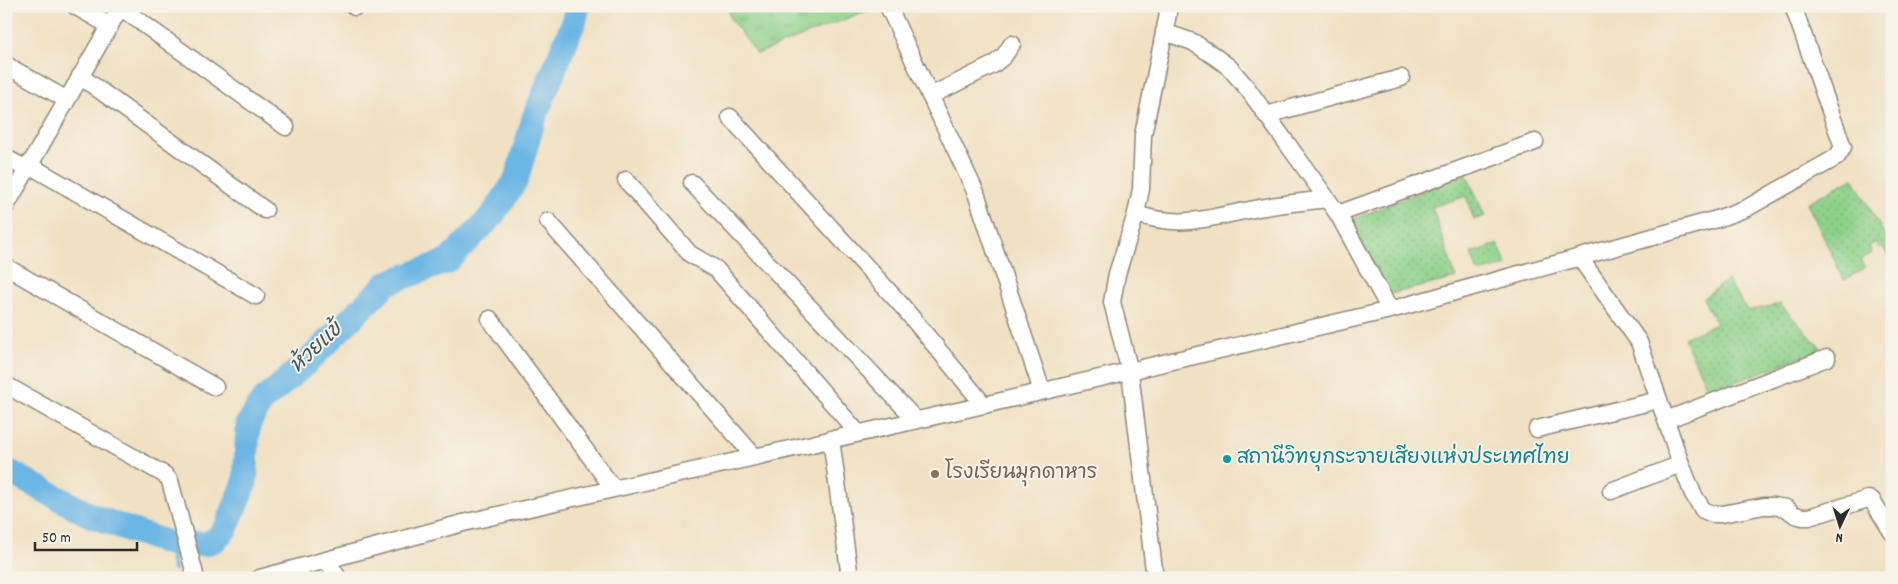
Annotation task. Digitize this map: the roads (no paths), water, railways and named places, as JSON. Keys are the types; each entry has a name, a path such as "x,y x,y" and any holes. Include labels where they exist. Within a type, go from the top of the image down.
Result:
{"street":[{"path":"75,6 110,26"},
{"path":"888,6 976,193 1042,391"},
{"path":"1155,578 1130,372 1112,302 1117,274 1136,214 1141,189 1143,135 1168,14 1166,6"},
{"path":"260,578 463,523 1130,372 1390,310 1717,219 1747,208 1840,154 1843,144 1793,6"},
{"path":"6,206 120,7 286,127"},
{"path":"1164,32 1193,42 1229,67 1266,114 1338,214 1390,310"},
{"path":"930,96 993,65 1004,56 1012,44"},
{"path":"6,65 66,100"},
{"path":"80,76 265,210"},
{"path":"1266,114 1401,78"},
{"path":"730,117 903,307 984,405"},
{"path":"1338,214 1536,142"},
{"path":"6,158 28,167 256,296"},
{"path":"626,180 690,254 716,269 858,433"},
{"path":"692,183 916,420"},
{"path":"1136,214 1153,220 1183,223 1256,209 1327,199"},
{"path":"548,221 754,456"},
{"path":"1580,258 1639,342 1681,464 1697,502 1704,510 1713,514 1722,514 1764,506 1774,506 1786,508 1795,515 1810,517 1868,499 1872,500 1892,532"},
{"path":"6,267 215,386"},
{"path":"490,319 613,488"},
{"path":"1666,420 1827,358"},
{"path":"6,385 166,476 173,491 196,578"},
{"path":"1537,429 1659,400"},
{"path":"831,439 850,578"},
{"path":"1611,491 1681,464"},
{"path":"327,560 338,578"}],"waterway":[{"name":"ห้วยแข้","path":"6,470 90,515 168,543 204,544 215,540 226,528 245,482 248,424 262,401 302,367 387,283 448,261 492,216 516,180 534,118 575,19 578,6"},
{"path":"168,543 174,569"}],"place":[{"name":"สถานีวิทยุกระจายเสียงแห่งประเทศไทย","path":"1227,459"},
{"name":"โรงเรียนมุกดาหาร","path":"935,474"}]}
